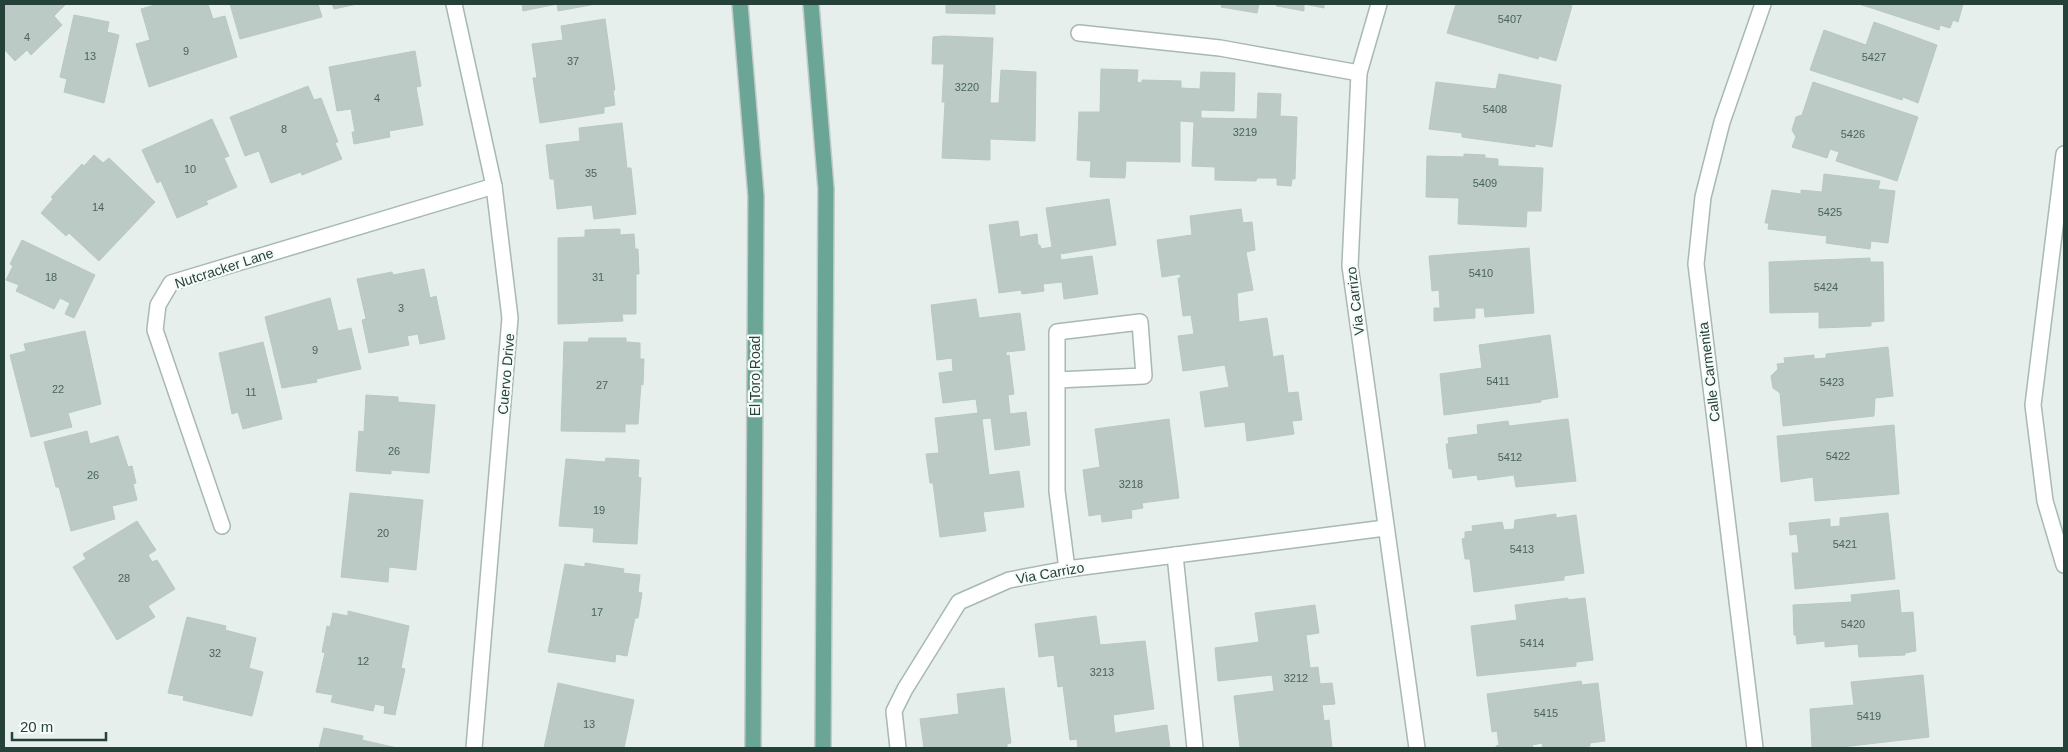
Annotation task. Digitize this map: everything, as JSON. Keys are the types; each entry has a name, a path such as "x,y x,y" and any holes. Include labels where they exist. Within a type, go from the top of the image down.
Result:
{"main road":[{"name":"El Toro Road","path":"740,4 756,196 753,748"},
{"path":"811,4 826,189 823,748"}],"street":[{"name":"Cuervo Drive","path":"454,4 494,186 510,318 474,748"},
{"name":"Via Carrizo","path":"1379,4 1359,73 1350,266 1417,748"},
{"name":"Calle Carmenita","path":"1755,748 1696,264 1703,197 1722,122 1763,4"},
{"path":"1080,33 1220,48 1359,73"},
{"path":"2064,154 2033,406 2045,501 2064,565"},
{"name":"Nutcracker Lane","path":"222,526 155,330 158,305 171,283 494,186"},
{"path":"1057,380 1144,376 1140,322 1057,332 1056,491 1068,569"},
{"name":"Via Carrizo","path":"898,748 894,711 905,689 959,602 1009,580 1068,569 1385,528"},
{"path":"1175,555 1195,748"}],"building":[{"path":"4,4 66,4 54,16 62,25 31,55 27,50 15,61 4,49"},
{"path":"158,4 208,4 213,19 225,16 237,57 149,87 136,44 150,40 141,9"},
{"path":"230,4 318,4 322,17 240,39"},
{"path":"332,4 357,4 334,9"},
{"path":"522,4 557,4 523,11"},
{"path":"557,4 596,4 558,11"},
{"path":"946,4 995,4 995,14 946,13"},
{"path":"1222,4 1259,4 1257,13 1221,7"},
{"path":"1275,4 1304,4 1304,11 1277,6"},
{"path":"1304,4 1324,4 1324,8"},
{"path":"1456,4 1566,4 1572,6 1556,61 1539,56 1538,59 1447,33"},
{"path":"1859,4 1963,4 1958,22 1953,20 1950,28 1940,25 1939,30"},
{"path":"74,15 109,22 107,32 119,35 104,103 64,92 67,79 60,77"},
{"path":"605,19 615,90 613,90 615,105 604,107 604,113 540,123 533,78 537,78 532,44 563,40 561,26"},
{"path":"1874,22 1937,45 1918,103 1903,97 1902,100 1810,70 1824,30 1866,45"},
{"path":"933,37 993,38 990,103 999,103 1001,70 1036,72 1035,141 990,139 990,160 942,158 945,102 942,102 944,64 932,64"},
{"path":"415,51 421,86 416,87 423,125 389,131 390,137 354,144 352,132 355,132 351,109 337,111 329,67"},
{"path":"1101,69 1138,70 1137,82 1142,83 1142,80 1181,81 1181,88 1200,89 1201,72 1235,73 1234,111 1201,110 1201,118 1257,119 1258,93 1281,94 1280,116 1297,117 1295,179 1292,179 1291,186 1277,185 1277,178 1257,178 1256,181 1215,180 1215,167 1192,166 1194,122 1180,121 1180,162 1126,161 1125,178 1090,177 1091,161 1077,160 1079,112 1100,112"},
{"path":"1499,74 1561,85 1552,147 1535,144 1535,147 1462,137 1462,133 1429,129 1436,82 1496,89"},
{"path":"1813,82 1918,117 1897,181 1836,161 1839,152 1830,149 1827,158 1792,147 1796,137 1792,130 1796,117 1802,115"},
{"path":"308,86 314,100 321,98 338,142 335,143 342,159 302,175 301,172 271,183 259,151 245,156 230,117"},
{"path":"212,119 229,156 224,158 237,187 206,201 208,204 177,218 161,181 157,183 142,150"},
{"path":"622,123 627,168 631,168 636,214 594,219 592,205 557,209 554,179 550,179 546,145 580,141 579,128"},
{"path":"1464,154 1485,155 1485,158 1498,159 1498,166 1543,168 1541,211 1527,211 1526,227 1458,224 1459,198 1426,197 1427,156 1464,157"},
{"path":"94,155 103,163 109,158 155,202 99,261 69,233 66,236 41,213 53,199 51,197 82,164 84,166"},
{"path":"1824,174 1880,181 1878,189 1895,191 1888,243 1871,241 1870,249 1826,243 1827,236 1768,229 1769,223 1765,223 1772,190 1801,194 1801,190 1822,192"},
{"path":"1109,199 1116,245 1060,254 1061,260 1092,256 1098,294 1064,299 1062,282 1043,284 1044,291 1022,294 1021,290 999,293 989,225 1018,221 1020,237 1037,234 1038,245 1040,245 1041,249 1052,247 1046,208"},
{"path":"1241,209 1243,223 1252,222 1255,250 1246,252 1253,290 1237,293 1239,322 1267,318 1273,357 1283,355 1288,393 1298,392 1302,420 1292,421 1294,434 1247,441 1245,422 1205,427 1200,392 1229,387 1225,365 1183,371 1178,336 1194,334 1191,315 1183,316 1178,278 1181,278 1180,274 1162,277 1157,240 1192,235 1190,216"},
{"path":"620,229 620,235 634,234 635,249 638,249 639,274 636,274 636,314 622,314 623,321 558,324 558,238 585,237 585,230"},
{"path":"22,240 95,275 74,318 65,314 70,303 60,298 54,309 16,291 19,285 6,280 13,266 10,264"},
{"path":"1529,248 1534,313 1485,317 1484,308 1475,308 1475,318 1434,321 1434,308 1440,308 1439,290 1432,291 1429,256"},
{"path":"1870,258 1870,262 1883,262 1884,321 1871,322 1871,326 1819,328 1819,312 1770,313 1769,262"},
{"path":"424,269 430,298 436,296 445,339 420,344 418,334 407,336 409,345 369,353 362,320 366,319 357,279 392,272 393,275"},
{"path":"330,298 338,331 351,328 361,369 316,379 317,382 282,388 265,317"},
{"path":"976,299 979,318 1020,313 1025,350 1006,352 1006,356 1009,355 1014,394 1008,395 1010,414 1026,412 1030,445 995,450 991,418 982,419 989,475 1019,471 1024,507 983,512 986,531 940,537 933,483 930,483 926,454 939,453 935,418 978,413 976,399 943,403 939,373 953,371 952,358 937,360 931,305"},
{"path":"85,331 101,404 68,413 72,427 31,437 10,355 26,351 24,344"},
{"path":"1550,335 1558,397 1541,400 1541,402 1444,415 1440,374 1482,368 1479,345"},
{"path":"589,338 626,338 626,342 640,343 640,359 644,359 638,424 625,424 625,432 561,431 564,342 588,342"},
{"path":"263,342 282,419 243,429 238,412 232,414 219,353"},
{"path":"1888,347 1893,396 1875,398 1874,416 1783,426 1780,393 1773,388 1771,376 1778,369 1777,364 1785,363 1784,358 1814,355 1814,359 1826,358 1826,354"},
{"path":"366,395 398,397 398,402 435,405 429,473 391,470 391,474 356,471 359,431 364,432"},
{"path":"1169,419 1179,498 1142,503 1143,508 1131,510 1132,518 1102,522 1101,514 1089,516 1083,470 1100,467 1095,429"},
{"path":"1568,419 1576,481 1516,487 1514,475 1478,480 1477,475 1453,478 1452,469 1449,469 1446,444 1449,444 1448,438 1478,434 1477,425 1508,421 1509,426"},
{"path":"1894,425 1899,494 1815,501 1813,477 1781,482 1777,436"},
{"path":"87,431 90,444 118,436 128,467 132,466 136,483 133,484 137,500 112,506 115,519 71,531 59,487 56,487 44,442"},
{"path":"606,458 639,460 638,477 641,478 637,544 593,542 594,528 559,526 566,459 605,462"},
{"path":"350,493 423,500 416,570 389,567 388,582 341,577"},
{"path":"1888,513 1895,579 1795,589 1792,553 1799,553 1797,534 1790,535 1789,523 1830,519 1830,527 1840,526 1840,518"},
{"path":"1556,514 1556,518 1576,515 1584,573 1564,576 1564,580 1474,592 1470,559 1465,559 1462,539 1465,538 1465,532 1473,531 1472,526 1502,522 1504,530 1514,529 1515,520"},
{"path":"137,521 156,550 148,555 152,562 157,560 175,589 148,606 155,617 117,640 73,567 86,559 83,554"},
{"path":"585,563 624,569 623,573 640,575 638,592 642,593 638,618 635,618 627,656 616,654 615,662 548,652 565,564 585,567"},
{"path":"1899,590 1901,613 1913,612 1916,651 1905,653 1905,655 1859,657 1858,644 1825,647 1825,641 1797,644 1796,635 1794,635 1793,605 1852,602 1851,595"},
{"path":"1568,598 1568,600 1585,598 1593,660 1576,662 1576,666 1477,676 1471,626 1517,620 1515,605"},
{"path":"1315,605 1319,633 1306,635 1310,668 1318,667 1320,684 1332,683 1335,704 1322,705 1324,721 1329,720 1332,748 1240,748 1234,696 1274,691 1272,675 1218,681 1215,648 1259,642 1255,613"},
{"path":"348,611 409,626 401,668 405,669 395,715 384,713 385,706 375,704 373,711 331,702 333,695 316,692 325,653 322,652 327,626 330,627 333,613 348,616"},
{"path":"1096,616 1100,645 1145,641 1154,709 1113,715 1115,733 1167,725 1170,748 1078,748 1077,739 1070,740 1063,686 1058,687 1054,655 1039,657 1035,624"},
{"path":"187,617 226,626 225,630 256,638 249,668 263,672 252,716 183,700 184,696 168,693"},
{"path":"1923,675 1929,737 1833,748 1812,748 1810,709 1854,705 1851,682"},
{"path":"1581,681 1582,685 1598,683 1605,741 1590,743 1590,746 1576,748 1543,748 1542,743 1532,745 1533,748 1496,748 1499,745 1497,731 1492,732 1487,694"},
{"path":"558,683 634,700 624,748 544,748"},
{"path":"1004,688 1011,743 1007,744 1007,748 924,748 920,719 959,714 957,694"},
{"path":"324,728 363,736 362,740 397,748 319,748"}]}
